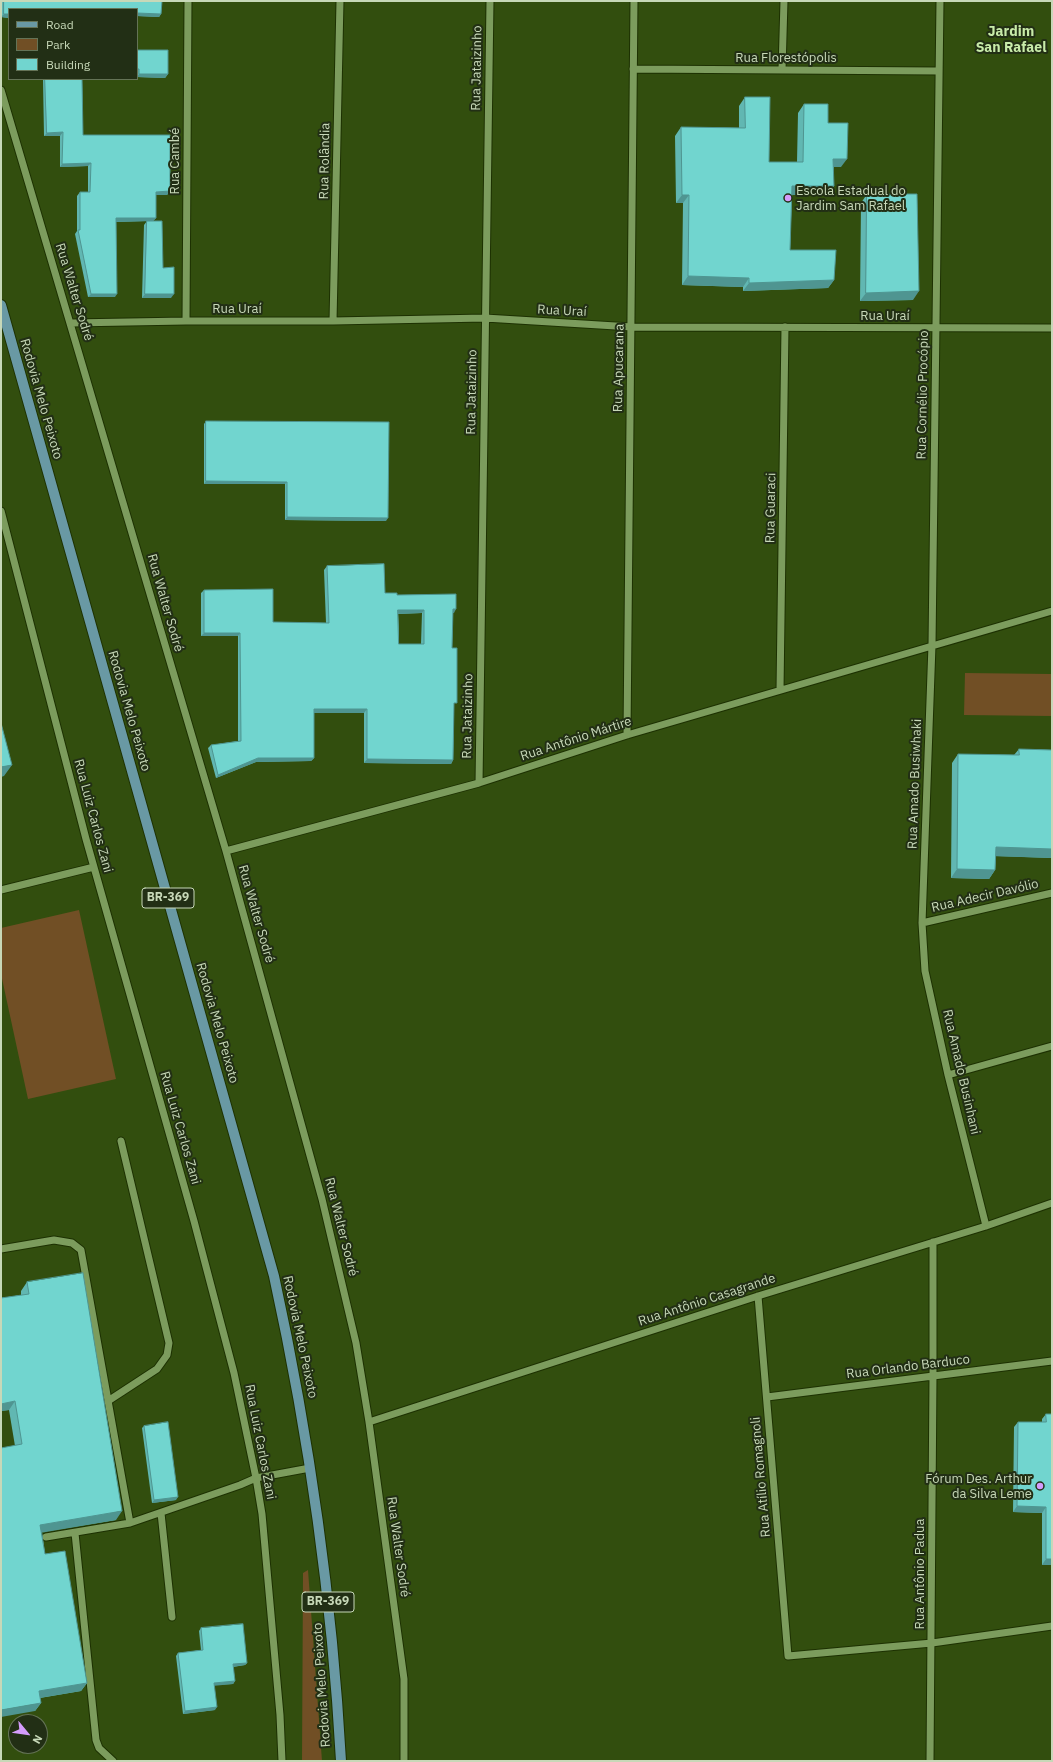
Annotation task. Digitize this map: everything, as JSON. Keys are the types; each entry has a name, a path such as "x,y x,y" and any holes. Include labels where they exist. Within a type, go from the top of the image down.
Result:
{"main road":[{"name":"Rodovia Melo Peixoto","path":"1,305 274,1276 293,1361 323,1550 338,1705 341,1761"}],"street":[{"name":"Rua Cambé","path":"186,321 188,1"},
{"name":"Rua Rolândia","path":"333,322 340,1"},
{"name":"Rua Jataizinho","path":"479,783 490,1"},
{"name":"Rua Apucarana","path":"627,735 634,1"},
{"path":"782,70 784,1"},
{"name":"Rua Cornélio Procópio","path":"932,645 940,1"},
{"name":"Rua Florestópolis","path":"634,69 938,71"},
{"name":"Rua Walter Sodré","path":"1,90 226,851 322,1199 356,1343 369,1422 404,1679 404,1761"},
{"name":"Rua Uraí","path":"70,323 186,321 333,322 485,318 632,327 1052,328"},
{"name":"Rua Guaraci","path":"780,690 785,327"},
{"name":"Rua Luiz Carlos Zani","path":"1,511 94,867 194,1221 234,1373 256,1478 264,1537 280,1715 282,1761"},
{"name":"Rua Antônio Mártire","path":"226,851 479,783 627,735 932,645 1052,612"},
{"name":"Rua Amado Busiwhaki","path":"922,923 932,645"},
{"path":"1,890 94,867"},
{"name":"Rua Adecir Davólio","path":"922,923 1052,893"},
{"name":"Rua Amado Businhani","path":"922,923 926,971 948,1074 986,1226"},
{"path":"948,1074 1052,1046"},
{"path":"108,1401 157,1370 167,1355 169,1343 121,1142"},
{"name":"Rua Antônio Casagrande","path":"369,1422 758,1296 986,1226 1052,1203"},
{"path":"1,1249 54,1240 72,1242 81,1250 130,1523"},
{"name":"Rua Antônio Padua","path":"930,1761 932,1643 933,1242"},
{"name":"Rua Atílio Romagnoli","path":"758,1296 788,1656 932,1643"},
{"name":"Rua Orlando Barduco","path":"767,1397 1052,1361"},
{"path":"46,1537 130,1523 240,1485 256,1478 310,1468"},
{"path":"161,1513 172,1617"},
{"path":"75,1532 96,1740 99,1748 113,1761"},
{"path":"932,1643 1052,1626"}],"green space":[{"path":"965,673 1051,674 1051,716 964,715"},
{"path":"79,910 116,1079 28,1099 1,974 1,928"},
{"path":"308,1570 322,1761 302,1761 303,1573"}],"building":[{"path":"4,1 162,1 161,14 138,13 138,8 8,8 8,14 4,14"},
{"path":"138,50 168,50 168,74 139,74"},
{"path":"45,80 82,80 83,135 170,135 170,191 156,192 156,218 116,218 117,294 91,294 78,230 80,230 80,192 90,192 91,163 62,164 63,132 47,133"},
{"path":"745,97 770,97 769,162 803,162 804,104 828,104 828,123 848,123 847,159 833,159 834,186 792,186 790,250 836,250 834,280 749,283 749,278 688,276 689,195 682,195 681,127 745,128"},
{"path":"867,194 917,194 919,291 866,293"},
{"path":"147,221 162,221 163,268 174,267 174,294 145,294"},
{"path":"206,421 389,422 388,518 287,517 287,482 206,481"},
{"path":"384,564 385,593 397,593 397,595 456,594 456,609 453,609 452,648 457,648 457,703 454,703 453,760 367,759 367,709 314,709 314,758 258,758 218,775 211,745 241,741 240,633 204,633 204,590 273,589 273,622 329,623 327,566","holes":["398,610 424,610 424,644 399,644"]},
{"path":"1,723 12,765 1,767"},
{"path":"1019,749 1052,750 1052,849 996,847 995,870 957,869 958,754 1019,755"},
{"path":"83,1273 122,1511 40,1525 45,1554 65,1551 87,1683 39,1691 41,1703 1,1710 1,1448 22,1444 15,1401 1,1404 1,1298 29,1294 27,1282"},
{"path":"1046,1414 1052,1414 1052,1559 1046,1559 1046,1507 1017,1506 1018,1422 1046,1422"},
{"path":"168,1422 178,1497 154,1500 144,1426"},
{"path":"243,1624 247,1663 233,1664 235,1681 214,1683 217,1707 185,1711 178,1653 203,1650 201,1628"}],"place":[{"name":"Escola Estadual do Jardim Sam Rafael","path":"788,198"},
{"name":"Fórum Des. Arthur da Silva Leme","path":"1040,1486"}],"district":[{"name":"Jardim San Rafael","path":"1011,40"}]}
